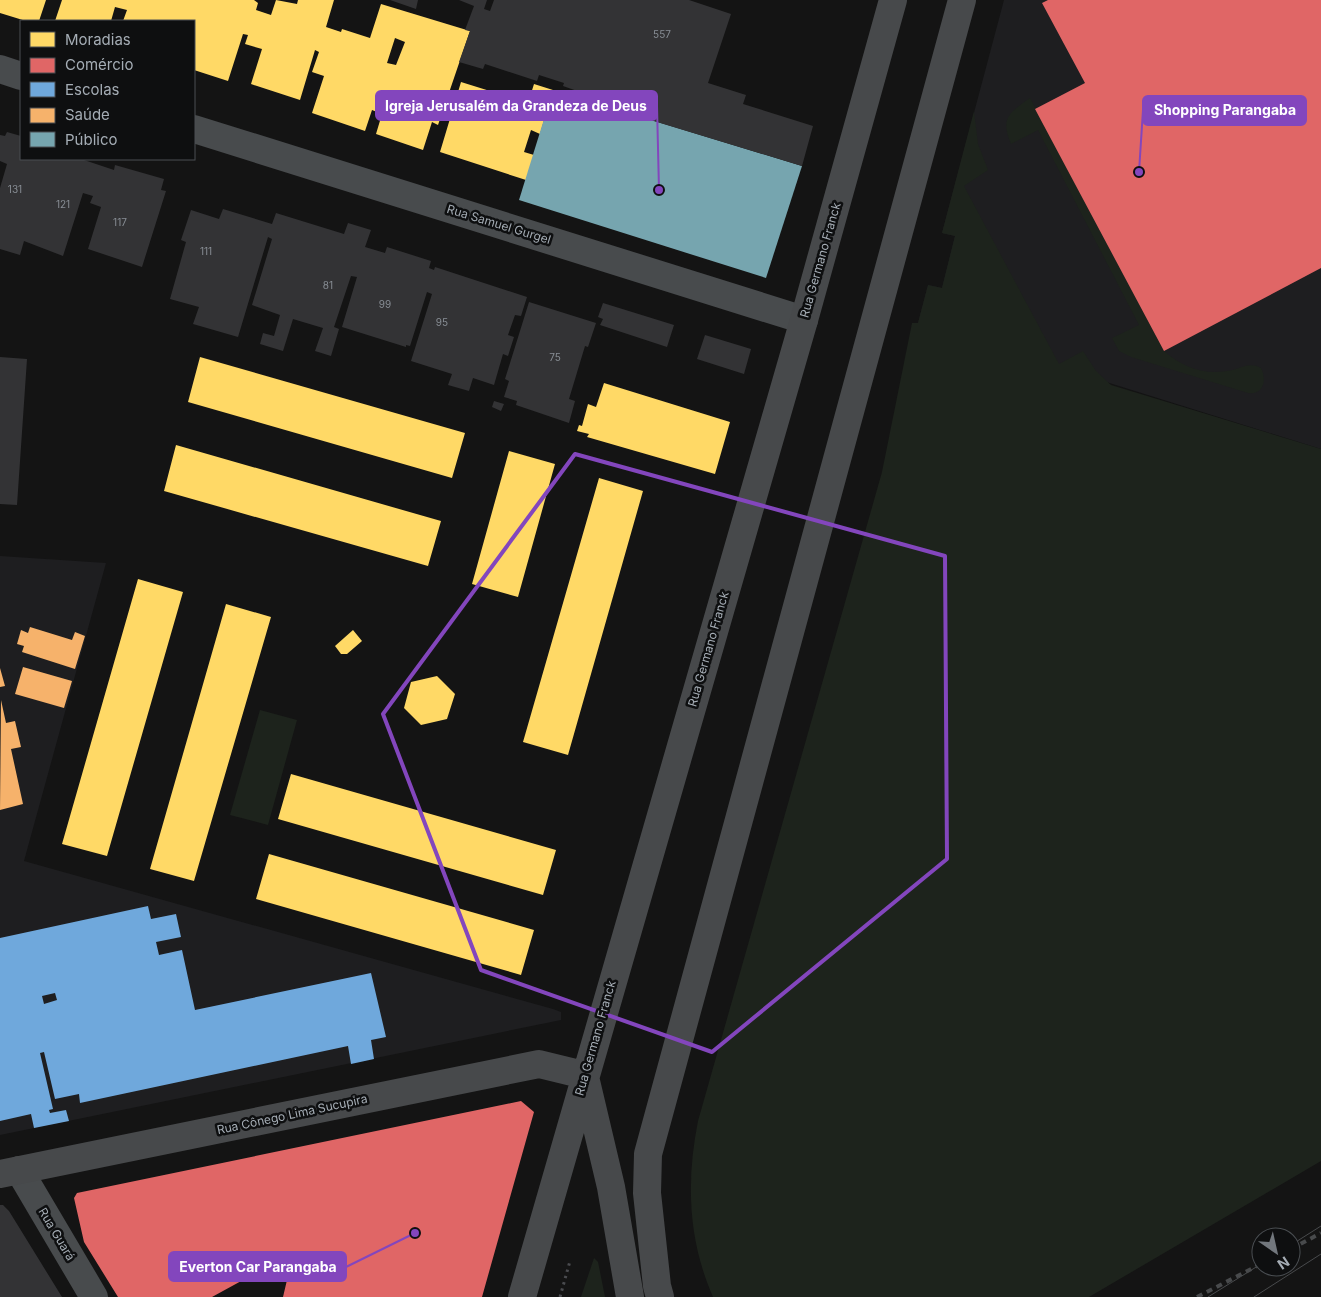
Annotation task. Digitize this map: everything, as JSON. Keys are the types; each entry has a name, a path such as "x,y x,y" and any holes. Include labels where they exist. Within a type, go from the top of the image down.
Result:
{"main road":[{"name":"Rua Germano Franck","path":"522,1297 584,1075 804,320 893,0"},
{"path":"660,1297 657,1286 647,1193 648,1154 962,0"},
{"name":"Rua Cônego Lima Sucupira","path":"9,1172 539,1064 584,1075"},
{"path":"584,1075 611,1187 630,1297"}],"street":[{"path":"0,69 20,76"},
{"name":"Rua Samuel Gurgel","path":"195,129 804,320"},
{"name":"Rua Guará","path":"9,1172 94,1297"}],"highlighted area":[{"path":"575,454 945,556 947,859 712,1052 481,970 383,714"}],"shaded area":[{"path":"1004,0 1321,0 1321,449 918,323 928,285 942,288 955,236 942,233"},
{"path":"1030,98 1164,351 1178,361 1201,371 1218,372 1252,365 1261,368 1264,382 1258,392 1248,393 1131,357 1119,351 1112,338 1139,325 1038,130 1011,144 1006,128 1009,117 1012,112"},
{"path":"974,111 978,144 988,170 964,186 1059,364 1083,351 1096,371 1111,385 1321,449 1321,1161 1089,1297 713,1297 698,1254 692,1210 692,1166 698,1121 882,472 912,323 918,323 928,285 942,288 955,236 942,233"},
{"path":"0,556 106,563 24,861 553,1009 561,1012 561,1020 0,1135"},
{"path":"260,710 297,720 268,825 230,815"},
{"path":"594,1258 598,1262 605,1297 581,1297"}],"building: Moradias":[{"path":"0,0 46,0 39,20 23,20 0,13"},
{"path":"62,0 254,0 258,3 256,10 271,15 276,0 297,4 298,0 334,0 326,27 341,32 342,29 370,38 381,4 470,31 438,125 432,122 423,150 376,134 382,114 372,110 365,131 312,113 324,76 312,72 319,52 315,50 300,100 251,84 262,49 245,44 248,35 243,34 228,81 195,70 195,20 123,20 127,10 115,7 111,20 55,20","holes":["395,38 405,42 396,65 387,63"]},
{"path":"461,82 528,103 534,84 553,90 540,134 531,130 524,152 534,155 526,180 440,152"},
{"path":"200,357 465,433 452,478 188,402"},
{"path":"604,383 730,422 715,474 587,437 589,434 577,431 579,425 582,426 588,404 596,407"},
{"path":"176,445 441,521 428,566 164,491"},
{"path":"509,451 555,464 518,597 472,584"},
{"path":"599,478 643,491 568,755 523,742"},
{"path":"138,579 183,592 107,856 62,844"},
{"path":"226,604 271,617 194,881 150,869"},
{"path":"353,630 362,641 347,654 341,654 335,646"},
{"path":"437,676 455,694 447,719 421,725 404,708 411,682"},
{"path":"291,774 556,850 543,895 278,819"},
{"path":"269,854 534,930 521,975 256,899"}],"building: Comércio":[{"path":"1048,0 1321,0 1321,268 1164,351 1035,109 1085,83 1042,3"},
{"path":"521,1101 534,1112 482,1297 283,1297 287,1280 254,1274 212,1297 118,1297 84,1242 74,1198 77,1193"}],"building: Escolas":[{"path":"148,906 151,919 176,914 181,937 156,942 159,955 182,950 195,1010 371,973 386,1037 371,1040 374,1059 351,1064 348,1046 80,1103 79,1094 55,1099 44,1052 40,1053 53,1109 49,1110 50,1113 66,1110 69,1121 34,1128 31,1114 0,1121 0,938","holes":["55,993 57,1000 44,1004 42,996"]}],"building: Saúde":[{"path":"30,627 72,640 75,632 85,636 75,669 22,652 24,646 17,644 21,630 28,633"},
{"path":"23,667 72,681 64,708 15,694"},
{"path":"0,668 5,686 0,687"},
{"path":"1,700 6,723 15,721 21,747 11,749 23,804 0,810"}],"building: Público":[{"path":"553,90 802,166 766,278 519,200"}],"building: Outros":[{"path":"390,0 418,0 416,9"},
{"path":"459,0 487,0 484,9 490,11 494,0 689,0 731,14 708,83 746,95 743,104 813,126 802,166 578,98 580,92 563,86 564,83 539,75 537,81 485,64 483,69 459,62 470,31 465,30 474,6"},
{"path":"7,132 20,136 20,160 84,160 114,170 115,165 164,179 161,190 166,191 142,267 88,249 101,207 90,203 93,196 83,193 63,256 24,241 20,255 0,249 0,188 7,164 0,161 0,135 5,136"},
{"path":"223,209 272,224 276,213 344,234 348,223 371,230 365,247 385,253 387,247 431,261 429,268 434,270 435,267 527,297 521,316 515,315 508,335 514,337 508,356 503,354 494,385 473,378 469,391 448,385 452,374 411,361 432,294 427,292 410,346 406,345 406,347 342,327 357,277 351,276 334,327 339,329 331,356 315,351 323,328 293,319 283,351 260,344 263,333 274,336 280,315 252,305 272,239 268,237 238,337 193,324 199,307 170,299 186,242 181,240 191,210 219,219"},
{"path":"529,302 596,323 588,347 585,346 569,399 575,401 569,423 516,405 517,401 504,397 509,381 505,379"},
{"path":"603,303 674,325 667,347 600,325 603,319 598,317"},
{"path":"705,335 751,349 744,374 697,359"},
{"path":"0,357 27,359 17,505 0,504"},
{"path":"494,401 504,404 501,411 492,407"},
{"path":"0,1205 3,1205 9,1211 62,1297 0,1297"}],"tram line":[{"path":"1301,1239 1321,1226"},
{"path":"1254,1297 1321,1254"},
{"path":"1208,1297 1251,1270"}],"railway":[{"path":"1301,1244 1321,1233"},
{"path":"1197,1297 1251,1269"}],"place":[{"name":"Shopping Parangaba","path":"1139,172"},
{"name":"Igreja Jerusalém da Grandeza de Deus","path":"659,190"},
{"name":"Everton Car Parangaba","path":"415,1233"}]}
